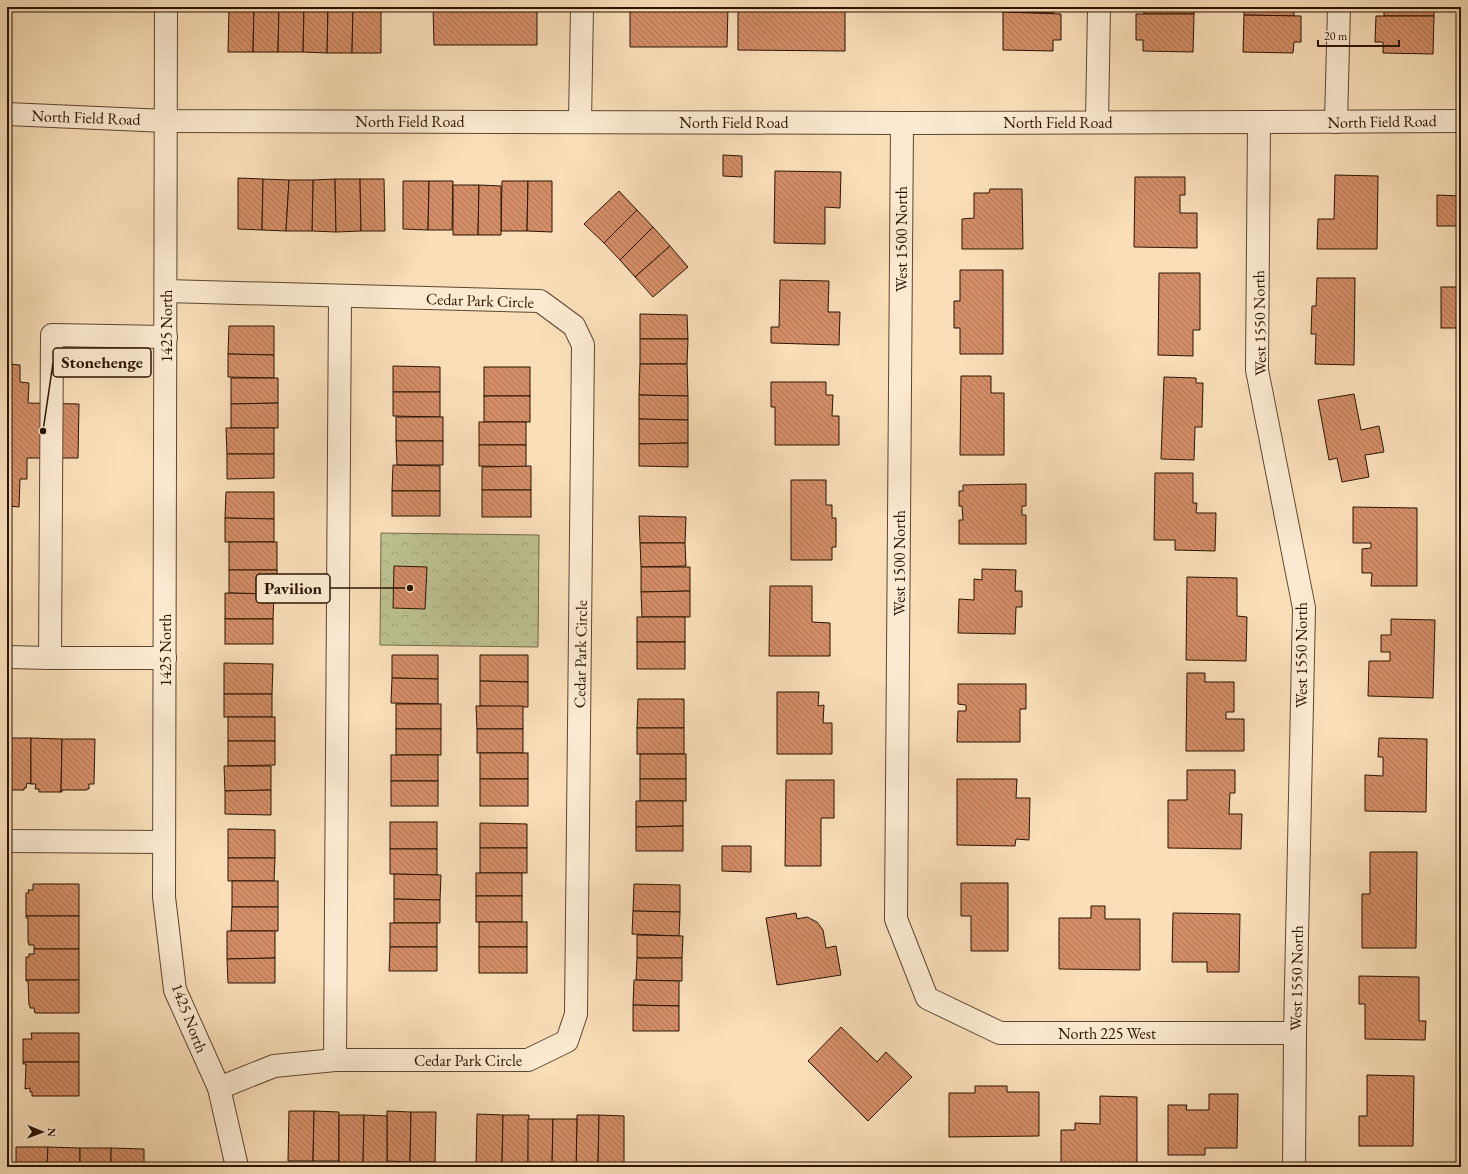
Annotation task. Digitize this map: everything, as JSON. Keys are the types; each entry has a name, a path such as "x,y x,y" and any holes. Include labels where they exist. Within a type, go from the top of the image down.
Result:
{"street":[{"name":"1425 North","path":"166,7 164,897 175,990 219,1088 237,1167"},
{"path":"580,122 582,7"},
{"path":"1097,122 1099,7"},
{"path":"1336,122 1339,7"},
{"name":"North Field Road","path":"7,114 166,121 902,123 1461,121"},
{"name":"West 1550 North","path":"1259,122 1257,370 1304,608 1295,1033 1294,1167"},
{"name":"West 1500 North","path":"902,123 896,919 927,998"},
{"name":"Cedar Park Circle","path":"166,291 540,301 574,326 583,345 576,1014 567,1041 528,1060 335,1060 274,1066 219,1088"},
{"path":"335,1060 340,296"},
{"path":"50,658 52,335 166,337"},
{"path":"7,658 165,658"},
{"path":"7,841 164,842"},
{"name":"North 225 West","path":"927,998 1000,1032 1295,1033"}],"green space":[{"path":"381,533 539,535 538,647 380,645"}],"building":[{"path":"229,7 254,7 253,52 228,52"},
{"path":"254,7 279,7 278,52 253,52"},
{"path":"279,7 304,7 303,52 278,52"},
{"path":"304,7 328,7 327,53 303,52"},
{"path":"328,7 353,7 352,53 327,53"},
{"path":"353,7 381,7 381,53 352,53"},
{"path":"433,7 537,7 537,45 434,45"},
{"path":"630,7 728,7 727,47 630,47"},
{"path":"738,7 845,7 845,51 738,50"},
{"path":"1004,7 1054,7 1054,13 1003,12"},
{"path":"1144,7 1194,7 1194,14 1144,14"},
{"path":"1244,7 1301,8 1294,8 1294,16 1244,15"},
{"path":"1377,7 1434,7 1434,16 1384,16 1384,8"},
{"path":"1003,12 1061,14 1061,40 1053,40 1053,51 1003,50"},
{"path":"1136,14 1194,14 1193,52 1143,51 1143,40 1136,40"},
{"path":"1244,15 1301,16 1301,42 1294,42 1293,53 1243,52"},
{"path":"1376,16 1434,16 1433,54 1383,53 1383,42 1375,42"},
{"path":"723,155 742,156 742,177 723,176"},
{"path":"775,171 841,172 840,208 825,207 825,244 774,243"},
{"path":"1335,175 1378,176 1377,249 1317,249 1318,219 1334,219"},
{"path":"1135,177 1185,177 1185,195 1180,195 1180,213 1197,213 1197,248 1134,247"},
{"path":"238,178 263,179 262,230 238,229"},
{"path":"263,179 289,180 286,231 262,230"},
{"path":"335,179 336,232 312,231 313,180"},
{"path":"335,179 360,179 361,231 336,232"},
{"path":"360,179 384,179 385,231 361,231"},
{"path":"289,180 313,180 312,231 286,231"},
{"path":"403,181 429,181 428,230 403,229"},
{"path":"429,181 453,181 452,230 428,230"},
{"path":"502,181 528,181 527,231 501,231"},
{"path":"528,181 552,181 552,232 527,231"},
{"path":"453,185 479,185 478,235 453,235"},
{"path":"479,185 501,186 501,235 478,235"},
{"path":"990,189 1022,189 1023,249 962,249 962,219 974,218 974,193 989,193"},
{"path":"619,191 637,210 604,243 584,224"},
{"path":"1437,195 1461,196 1461,226 1437,226"},
{"path":"637,210 653,227 620,260 604,243"},
{"path":"653,227 670,246 635,277 620,260"},
{"path":"670,246 688,267 653,297 635,277"},
{"path":"960,270 1003,270 1003,354 960,354 960,328 954,328 954,301 960,301"},
{"path":"1159,273 1200,273 1200,330 1193,330 1193,356 1158,355"},
{"path":"1317,278 1355,278 1354,365 1315,364 1316,334 1311,334 1312,306 1316,306"},
{"path":"780,280 829,281 828,312 840,312 839,345 771,343 771,327 779,327"},
{"path":"1441,287 1461,287 1461,328 1441,328"},
{"path":"640,314 687,315 688,339 640,339"},
{"path":"229,326 274,326 274,355 228,354"},
{"path":"640,339 688,339 687,364 640,364"},
{"path":"228,354 274,355 274,378 228,377"},
{"path":"7,364 20,365 20,382 29,383 28,403 79,404 78,458 27,458 27,479 20,479 19,507 7,506"},
{"path":"640,364 687,364 688,396 639,395"},
{"path":"393,366 440,367 440,392 393,392"},
{"path":"484,367 530,367 530,396 484,396"},
{"path":"961,376 991,376 991,393 1004,393 1004,455 960,455"},
{"path":"1164,377 1196,378 1196,383 1203,383 1202,427 1195,427 1194,460 1161,459"},
{"path":"231,378 278,378 278,403 231,404"},
{"path":"771,382 826,382 826,395 833,395 832,416 839,416 839,445 775,445 775,407 771,407"},
{"path":"393,392 440,392 440,417 393,416"},
{"path":"1354,394 1361,430 1379,426 1384,452 1365,455 1369,477 1342,482 1337,458 1329,460 1318,400"},
{"path":"639,395 688,396 688,420 639,419"},
{"path":"484,396 530,396 530,422 484,422"},
{"path":"278,403 278,428 231,428 231,404"},
{"path":"396,417 443,417 443,441 396,441"},
{"path":"639,419 688,420 688,443 639,444"},
{"path":"479,422 526,422 526,445 479,445"},
{"path":"226,428 274,428 274,454 227,454"},
{"path":"396,441 443,441 443,465 397,465"},
{"path":"688,443 688,467 639,466 639,444"},
{"path":"479,445 526,445 526,467 479,466"},
{"path":"227,454 274,454 274,478 227,479"},
{"path":"393,465 440,466 440,491 392,491"},
{"path":"531,466 531,490 482,490 482,467"},
{"path":"1155,473 1193,473 1193,503 1197,503 1196,513 1216,513 1215,551 1175,550 1175,540 1154,540"},
{"path":"791,480 826,480 826,505 832,505 832,518 836,518 836,547 832,547 832,560 791,560"},
{"path":"1026,484 1026,506 1022,506 1022,515 1026,515 1026,544 959,544 959,520 963,520 962,506 959,506 959,491 963,491 963,485"},
{"path":"482,490 531,490 531,517 482,517"},
{"path":"392,491 440,491 440,516 392,516"},
{"path":"226,492 274,492 274,519 225,518"},
{"path":"1353,507 1417,508 1417,586 1371,586 1372,573 1362,573 1362,549 1371,548 1371,543 1353,543"},
{"path":"639,516 686,517 685,543 640,543"},
{"path":"225,518 274,519 274,542 225,542"},
{"path":"229,542 277,542 277,570 229,570"},
{"path":"640,543 685,543 686,566 641,567"},
{"path":"394,566 427,567 425,609 393,608"},
{"path":"641,567 690,567 690,591 641,592"},
{"path":"982,569 1016,570 1015,591 1022,591 1022,607 1016,607 1015,634 958,633 959,599 974,600 974,579 982,580"},
{"path":"229,570 277,570 277,594 229,593"},
{"path":"1187,577 1237,578 1237,616 1247,617 1246,661 1186,660"},
{"path":"770,586 812,586 812,622 830,623 830,656 769,656"},
{"path":"690,591 690,617 642,617 641,592"},
{"path":"225,593 274,594 273,619 225,619"},
{"path":"637,617 685,617 685,642 637,642"},
{"path":"225,619 273,619 273,644 225,644"},
{"path":"1391,619 1435,620 1433,698 1368,696 1369,661 1390,661 1390,652 1381,652 1381,635 1391,635"},
{"path":"637,642 685,642 685,669 637,669"},
{"path":"392,655 438,655 438,679 392,678"},
{"path":"480,655 528,655 528,682 480,681"},
{"path":"224,663 273,664 272,694 224,694"},
{"path":"1187,673 1205,673 1205,682 1234,682 1234,712 1226,712 1226,719 1244,719 1244,751 1186,751"},
{"path":"392,678 438,679 438,704 391,703"},
{"path":"480,681 528,682 528,707 480,706"},
{"path":"958,684 1026,684 1026,709 1020,709 1020,742 957,742 958,711 966,711 966,705 958,704"},
{"path":"777,692 819,692 818,706 824,705 823,723 832,723 832,754 777,754"},
{"path":"224,694 272,694 272,717 224,717"},
{"path":"638,699 684,699 684,728 637,728"},
{"path":"396,704 441,704 441,729 396,729"},
{"path":"476,706 523,706 523,729 477,729"},
{"path":"228,717 275,717 275,741 228,741"},
{"path":"637,728 684,728 684,754 637,754"},
{"path":"396,729 441,729 441,755 396,755"},
{"path":"477,729 523,729 523,753 477,753"},
{"path":"7,738 31,738 31,784 27,783 24,790 7,790"},
{"path":"31,738 62,739 61,792 39,792 39,789 35,789 36,784 31,784"},
{"path":"1379,738 1427,739 1426,812 1365,811 1365,775 1383,776 1383,757 1378,757"},
{"path":"62,739 95,739 94,784 89,784 89,789 62,790 61,792"},
{"path":"228,741 275,741 275,765 228,766"},
{"path":"480,753 528,753 528,779 480,779"},
{"path":"640,754 686,754 686,779 640,779"},
{"path":"391,755 438,755 438,781 391,781"},
{"path":"224,766 271,766 271,790 225,791"},
{"path":"1187,770 1235,770 1235,793 1230,793 1229,814 1242,814 1241,849 1168,848 1168,800 1187,800"},
{"path":"480,779 528,779 528,806 480,806"},
{"path":"640,779 686,779 686,801 640,801"},
{"path":"957,779 1017,779 1016,798 1030,798 1029,840 1016,839 1015,846 957,845"},
{"path":"786,780 834,780 834,818 821,818 821,866 785,866"},
{"path":"391,781 438,781 438,806 391,806"},
{"path":"271,790 271,815 225,814 225,791"},
{"path":"636,801 683,801 683,826 636,827"},
{"path":"390,822 437,822 437,849 390,849"},
{"path":"480,823 527,824 527,848 480,848"},
{"path":"683,826 683,851 636,851 636,827"},
{"path":"228,829 275,830 275,858 228,858"},
{"path":"722,846 751,846 751,872 722,871"},
{"path":"480,848 527,848 527,873 480,873"},
{"path":"390,849 437,849 437,875 390,874"},
{"path":"1370,852 1417,852 1416,948 1362,948 1362,894 1370,894"},
{"path":"228,858 275,858 274,881 228,881"},
{"path":"476,873 522,873 522,896 476,896"},
{"path":"394,874 441,875 440,900 394,899"},
{"path":"232,881 278,881 278,907 232,907"},
{"path":"961,883 1008,883 1008,951 971,951 971,916 961,916"},
{"path":"33,884 79,884 79,916 26,916 26,893 29,893 28,890 33,890"},
{"path":"634,884 680,885 680,912 633,911"},
{"path":"476,896 522,896 522,922 476,922"},
{"path":"394,899 440,900 440,923 394,923"},
{"path":"1091,906 1105,906 1105,919 1140,919 1140,970 1059,969 1059,918 1091,918"},
{"path":"232,907 278,907 278,931 231,931"},
{"path":"633,911 680,912 679,936 632,934"},
{"path":"796,913 797,919 807,917 817,922 823,930 826,948 836,946 841,975 777,985 766,918"},
{"path":"1173,913 1240,914 1239,972 1207,972 1207,962 1172,962"},
{"path":"26,916 79,916 79,949 34,949 34,945 29,945 28,943 28,918 26,918"},
{"path":"479,922 527,922 527,947 479,947"},
{"path":"390,923 437,923 437,947 390,947"},
{"path":"227,931 275,931 275,958 227,959"},
{"path":"637,935 683,936 682,958 637,958"},
{"path":"390,947 437,947 437,971 389,971"},
{"path":"479,947 527,947 527,973 479,973"},
{"path":"34,949 79,949 79,980 26,980 26,957 29,957 29,954 34,954"},
{"path":"275,958 275,983 228,983 227,959"},
{"path":"637,958 682,958 682,981 636,980"},
{"path":"1359,976 1419,977 1419,1021 1426,1021 1425,1040 1365,1039 1365,1004 1359,1004"},
{"path":"26,980 79,980 79,1013 35,1013 34,1008 30,1008 29,1005 28,981"},
{"path":"634,980 679,981 679,1006 633,1005"},
{"path":"633,1005 679,1006 679,1031 633,1031"},
{"path":"841,1027 877,1062 886,1052 912,1077 868,1121 808,1061"},
{"path":"31,1033 79,1033 79,1062 23,1062 23,1039 32,1039"},
{"path":"23,1062 79,1062 79,1096 32,1096 30,1088 25,1089 26,1064 23,1064"},
{"path":"1367,1075 1414,1076 1413,1146 1359,1146 1359,1116 1367,1116"},
{"path":"975,1086 1007,1086 1007,1092 1039,1092 1039,1136 949,1137 949,1093 975,1093"},
{"path":"1209,1094 1238,1094 1237,1148 1205,1148 1205,1155 1168,1155 1168,1105 1187,1105 1186,1110 1209,1110"},
{"path":"1100,1096 1137,1097 1137,1166 1072,1167 1072,1165 1061,1165 1061,1130 1075,1130 1075,1123 1100,1124"},
{"path":"289,1111 314,1111 313,1161 288,1161"},
{"path":"314,1111 339,1112 339,1161 313,1161"},
{"path":"387,1111 411,1112 410,1162 387,1161"},
{"path":"411,1112 436,1112 435,1162 410,1162"},
{"path":"477,1114 503,1115 502,1165 476,1164"},
{"path":"339,1115 364,1115 363,1166 339,1166"},
{"path":"364,1115 387,1116 387,1166 363,1166"},
{"path":"503,1115 529,1115 528,1165 502,1165"},
{"path":"577,1115 599,1115 598,1165 576,1165"},
{"path":"599,1115 624,1116 624,1165 598,1165"},
{"path":"528,1119 553,1119 552,1167 528,1167"},
{"path":"553,1119 577,1119 576,1167 552,1167"},
{"path":"16,1147 48,1147 47,1167 16,1167"},
{"path":"48,1147 80,1148 80,1167 47,1167"},
{"path":"80,1148 111,1148 111,1167 80,1167"},
{"path":"111,1148 144,1149 144,1167 111,1167"}],"place":[{"name":"Stonehenge","path":"43,431"},
{"name":"Pavilion","path":"410,588"}]}
